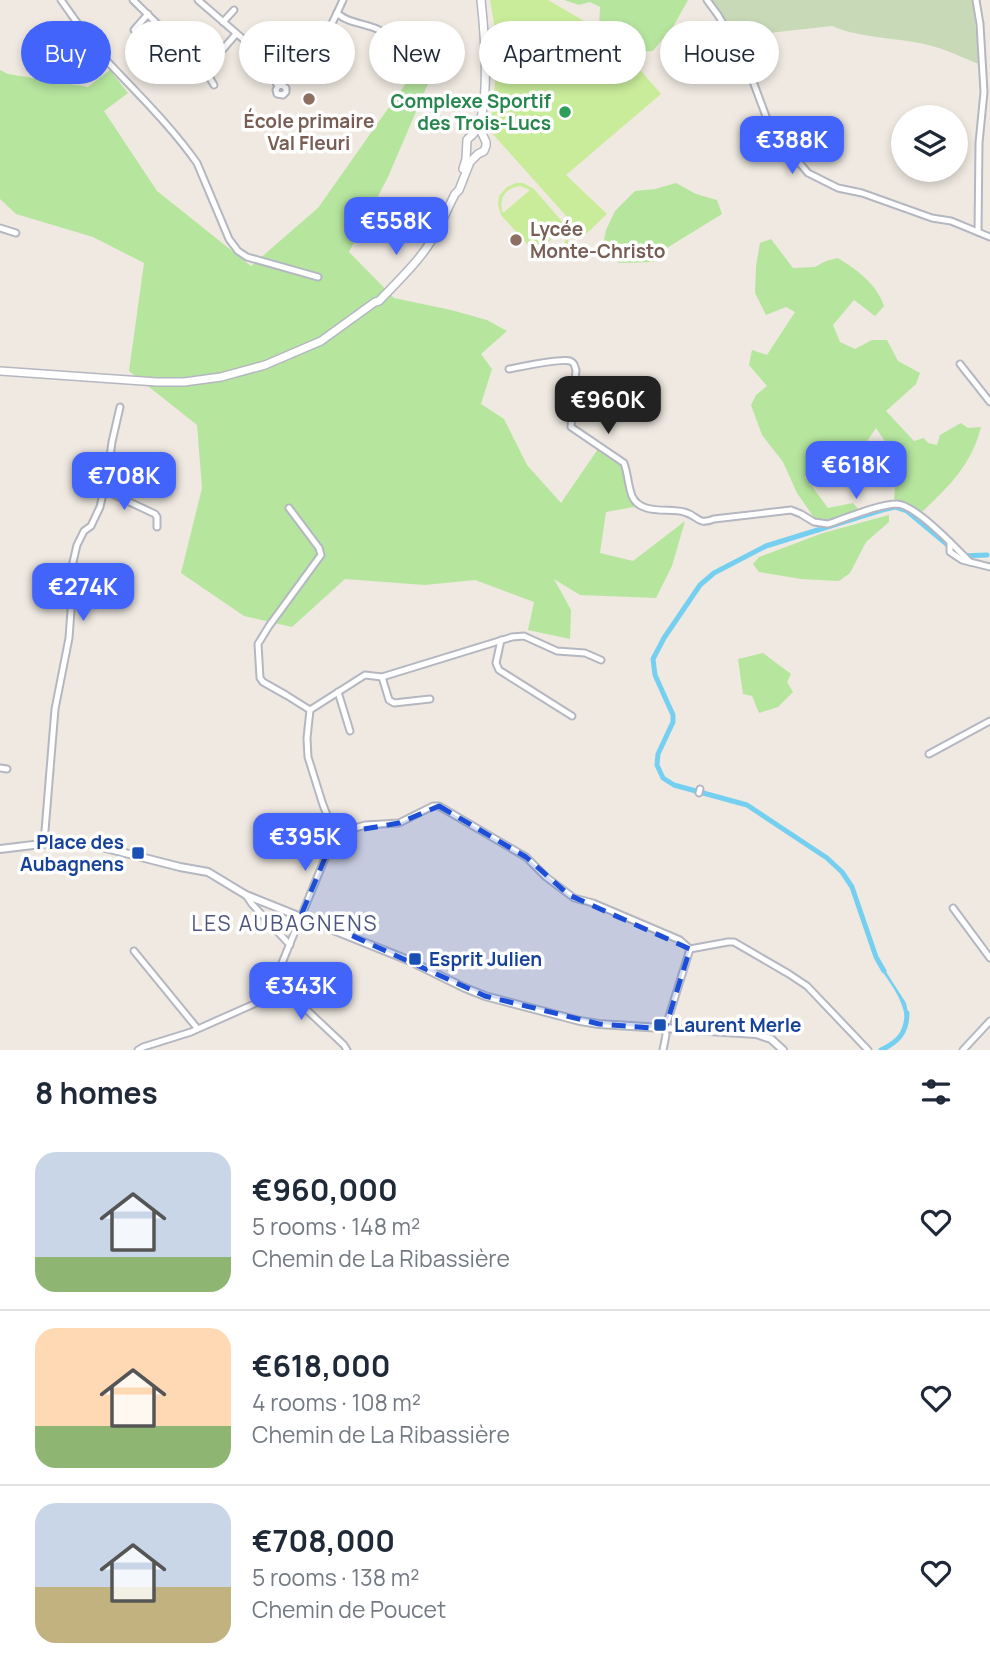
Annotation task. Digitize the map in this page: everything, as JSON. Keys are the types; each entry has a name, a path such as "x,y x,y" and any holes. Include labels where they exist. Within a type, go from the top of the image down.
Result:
{"main road":[{"path":"455,194 470,162 485,149 486,142 481,131 485,63 481,0"},
{"path":"0,371 184,382 252,369 321,341 379,301 412,267 438,230 455,194 466,159 467,139 473,134 481,118"},
{"path":"473,134 484,137"},
{"path":"467,147 471,153 478,154"}],"street":[{"path":"61,0 86,35 197,163 229,239 237,251 247,257 318,276"},
{"path":"133,0 155,21"},
{"path":"198,0 222,21"},
{"path":"332,21 343,0"},
{"path":"707,0 745,60 768,119 792,156 808,173 838,188 862,193 925,216 951,221 990,237"},
{"path":"976,0 984,92 979,142 978,232"},
{"path":"224,21 234,10"},
{"path":"337,13 345,19 369,26"},
{"path":"142,21 148,14"},
{"path":"980,23 990,26"},
{"path":"225,24 239,36"},
{"path":"225,47 236,34"},
{"path":"0,228 16,233"},
{"path":"509,369 562,360 575,365 571,427 624,463 632,496 640,506 685,512 706,522 791,510 814,522 828,524 880,507 903,505 920,515 958,558 990,567"},
{"path":"960,364 990,402"},
{"path":"44,843 55,709 69,638 73,562 84,531 91,526 100,506 120,407"},
{"path":"104,490 155,514 157,527"},
{"path":"289,508 319,548 321,555 269,626 258,644 258,654 261,680 310,710"},
{"path":"310,710 365,675 382,677 518,636 524,636 557,652 585,653 601,660"},
{"path":"501,640 496,663 499,670 572,716"},
{"path":"382,677 389,700 394,703 430,699"},
{"path":"338,692 350,731"},
{"path":"138,1050 191,1032 254,1004 264,998 275,980 335,834 307,757 310,710"},
{"path":"929,754 990,721"},
{"path":"0,768 7,769"},
{"path":"335,834 365,825 400,823 433,806 439,806 526,857 545,877 569,895 680,940 690,949"},
{"path":"0,849 44,843 90,844 208,872 246,895 401,957 485,996 599,1024 756,1034 771,1039 783,1050"},
{"path":"246,895 290,945"},
{"path":"953,908 990,958"},
{"path":"690,949 734,942 807,986 868,1050"},
{"path":"663,1050 665,1029 690,949"},
{"path":"134,951 197,1028"},
{"path":"275,980 344,1045 346,1050"},
{"path":"963,1050 990,1021"}],"highlighted area":[{"path":"439,806 526,857 569,895 690,949 665,1029 599,1024 485,996 302,913 335,834 399,823"}],"green space":[{"name":"Complexe Sportif des Trois-Lucs","path":"490,0 548,0 584,21 494,21"},
{"path":"564,0 688,0 676,21 660,21 660,42 653,51 646,51 646,21 599,21 600,7 590,2 579,5"},
{"path":"711,0 973,0 979,64 916,42 855,33 832,26 779,32 779,21 724,21"},
{"path":"0,70 21,76 21,84 70,84 88,87 92,84 111,84 111,71 128,93 104,111 157,191 251,266 318,208 405,84 428,84 388,177 349,252 394,298 487,320 507,331 481,354 492,369 481,404 504,419 527,465 561,503 598,449 622,465 634,507 606,512 600,553 633,561 685,521 672,566 656,598 580,595 554,579 571,610 570,639 528,630 534,602 475,580 425,585 345,579 292,627 244,616 181,573 202,488 197,425 129,371 144,263 93,237 16,214 0,199"},
{"name":"Complexe Sportif des Trois-Lucs","path":"646,77 661,94 566,175 607,214 584,236 490,131 495,84 646,84"},
{"path":"523,183 534,189 566,226 568,243 560,254 547,258 536,254 501,215 499,196 507,187","holes":["520,186 530,190 503,213 501,203 504,195 510,189","562,225 565,232 566,238 561,249 551,254 538,252 563,228"]},
{"path":"676,183 696,194 717,200 722,214 662,251 654,262 619,263 603,245 606,230 615,211 635,191"},
{"path":"771,239 793,268 815,267 838,258 871,284 881,298 884,306 875,316 854,300 833,325 840,342 855,349 872,340 887,340 898,361 920,373 916,384 886,411 914,441 924,438 928,443 937,445 940,435 961,423 968,428 981,427 965,464 950,484 921,513 908,503 894,500 894,455 876,428 859,453 844,464 831,453 805,477 828,508 853,503 859,510 829,521 815,519 797,493 783,462 762,435 751,405 756,395 767,386 749,365 752,350 767,355 795,312 786,307 766,315 755,293 760,243"},
{"path":"889,515 889,522 866,542 850,573 839,581 801,579 759,572 753,564 759,557 823,533"},
{"path":"763,653 791,674 787,682 793,692 778,707 759,713 752,696 743,694 738,659"}],"water":[{"path":"883,967 906,1003 909,1017 905,1018 899,998 880,968"}],"waterway":[{"path":"884,971 876,957 852,887 842,872 827,858 747,805 674,785 663,778 657,765 658,754 673,722 673,715 655,675 653,659 700,585 714,573 766,546 895,507 907,511 961,556 987,555"},
{"path":"881,1050 900,1036 907,1013"}],"place":[{"name":"École primaire Val Fleuri","path":"309,99"},
{"name":"Complexe Sportif des Trois-Lucs","path":"565,112"},
{"name":"Lycée Monte-Christo","path":"516,240"},
{"name":"Place des Aubagnens","path":"138,853"},
{"name":"Esprit Julien","path":"415,959"},
{"name":"Laurent Merle","path":"660,1025"}],"district":[{"name":"LES AUBAGNENS","path":"285,923"}]}
